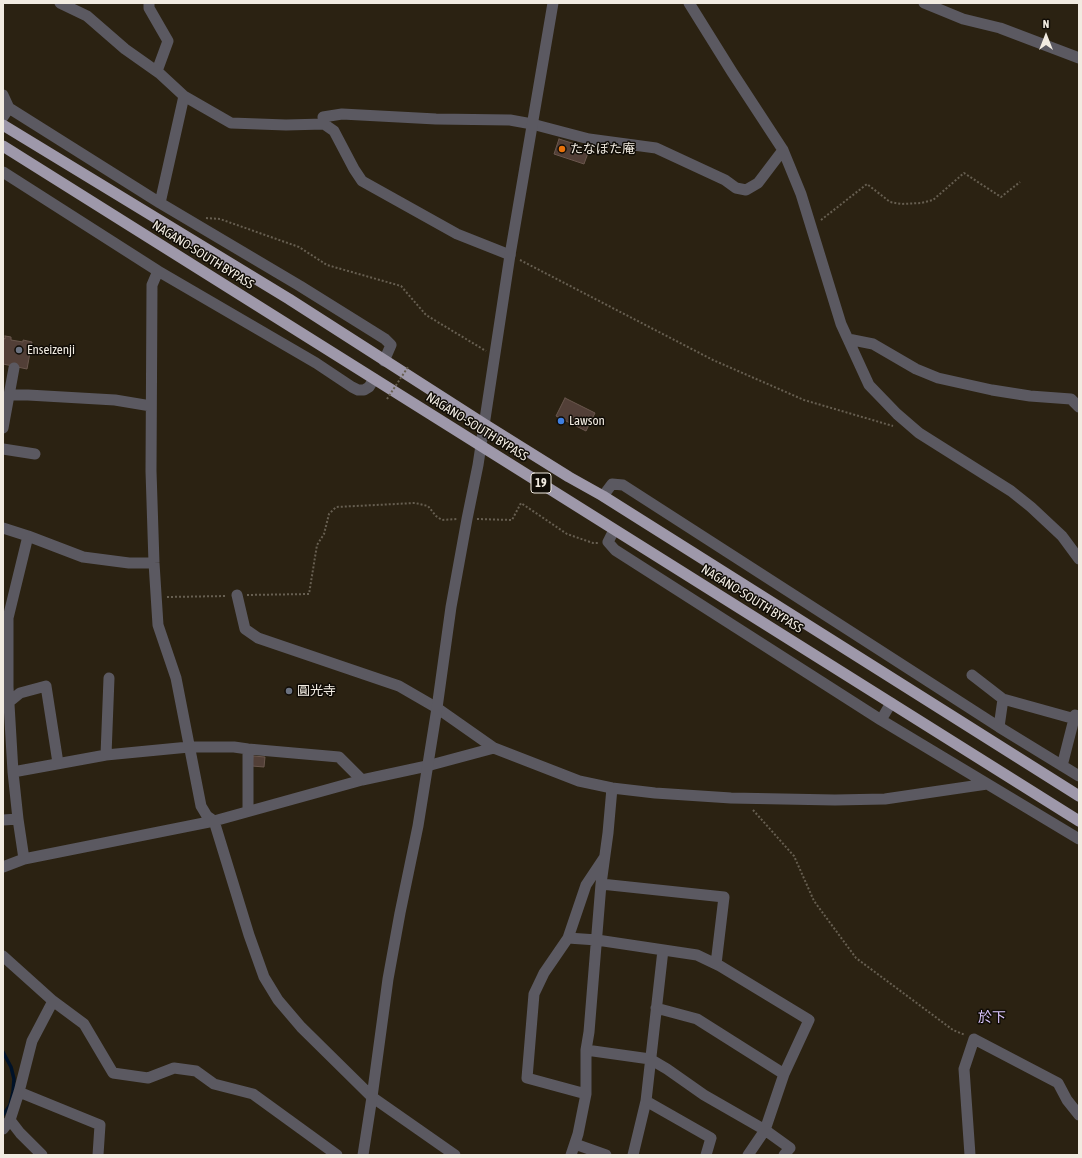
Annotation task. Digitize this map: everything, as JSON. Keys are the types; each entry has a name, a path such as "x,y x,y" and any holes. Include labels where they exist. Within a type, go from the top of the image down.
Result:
{"highway":[{"name":"NAGANO-SOUTH BYPASS","path":"3,125 195,242 569,477 603,496 1079,796"},
{"name":"NAGANO-SOUTH BYPASS","path":"3,146 1079,821"}],"street":[{"path":"60,3 87,16 125,49 159,74 184,96 231,123 286,125 324,124 334,131 362,181 457,234 510,255"},
{"path":"149,3 149,8 168,41 157,71 159,74"},
{"path":"363,1155 388,980 418,826 426,766 437,708 451,607 478,465 510,255 553,3"},
{"path":"689,3 783,150 801,194 841,324 869,385 897,414 919,433 1016,495 1031,507 1062,536 1079,559"},
{"path":"924,3 963,19 1000,28 1079,58"},
{"path":"3,95 6,113 300,286 385,339 390,345 384,360"},
{"path":"160,203 184,96"},
{"path":"324,124 323,117 342,114 436,119 510,120 532,124 589,139 656,148 725,180 736,188 746,190 758,183 783,150"},
{"path":"3,172 158,271 316,363 358,390 364,390 369,387 374,379"},
{"path":"158,271 152,285 151,406 151,472 158,625 176,678 201,806 207,816 214,821 249,935 264,977 278,1000 301,1027 372,1097 455,1155"},
{"path":"848,339 873,344 916,369 938,378 992,390 1030,396 1072,399 1079,406"},
{"path":"3,428 14,368"},
{"path":"9,395 115,400 151,406"},
{"path":"3,448 35,454"},
{"path":"603,496 612,484 623,485 999,727 1079,776"},
{"path":"3,528 83,557 129,563 154,563"},
{"path":"614,530 608,542 615,550 881,720 1079,839"},
{"path":"24,859 18,819 6,702 8,687 8,618 28,536"},
{"path":"237,595 245,629 258,638 399,686 437,708 494,748 579,781 612,788 743,798 885,799 987,784"},
{"path":"902,685 912,670"},
{"path":"972,675 1003,699 1077,718 1062,766"},
{"path":"106,755 109,678"},
{"path":"6,702 20,693 46,686 58,764"},
{"path":"999,727 1003,699"},
{"path":"881,720 891,703"},
{"path":"13,772 106,755 190,747 234,747 339,757 362,780"},
{"path":"3,867 24,859 214,821 362,780 426,766 494,748"},
{"path":"248,749 248,811"},
{"path":"571,1155 578,1134 586,1094 586,1050 589,1032 601,884 612,788"},
{"path":"3,820 18,819"},
{"path":"586,1094 527,1078 534,994 544,973 568,938 586,885 605,856"},
{"path":"601,884 724,898 716,964"},
{"path":"568,938 597,940 698,955 716,964 809,1020 784,1074 765,1130 748,1155"},
{"path":"634,1155 646,1101 663,950"},
{"path":"3,956 53,1001 84,1024 113,1073 148,1078 174,1068 196,1071 214,1084 253,1094 337,1155"},
{"path":"3,1129 10,1120 32,1041 53,1001"},
{"path":"656,1008 697,1019 784,1074"},
{"path":"970,1155 964,1069 974,1039 1058,1083 1067,1100 1079,1115"},
{"path":"586,1050 650,1059 704,1095 765,1130 790,1148 784,1155"},
{"path":"19,1092 100,1125 98,1155"},
{"path":"646,1101 711,1138 706,1155"},
{"path":"10,1120 20,1133 42,1155"},
{"path":"575,1144 606,1155"}],"path":[{"path":"811,227 867,184 890,202 901,204 921,203 933,200 964,173 1001,197 1020,182"},
{"path":"205,218 220,219 299,247 327,265 401,286 426,315 494,356"},
{"path":"510,255 713,360 804,400 898,427"},
{"path":"387,399 408,367"},
{"path":"156,597 310,594 317,545 324,534 329,514 336,507 415,503 428,506 436,516 442,520 467,518 512,520 521,503 567,534 593,543 608,542"},
{"path":"743,798 794,856 814,902 856,958 953,1030 974,1039"}],"building":[{"path":"559,139 578,145 576,150 588,153 584,164 554,154"},
{"path":"5,336 11,337 11,340 32,342 27,369 3,364 3,338 5,339"},
{"path":"565,398 595,413 586,431 556,416"},
{"path":"253,756 265,757 264,767 252,766"}],"waterway":[{"path":"3,1052 11,1067 14,1079 10,1105 3,1115"}],"place":[{"name":"たなぼた庵","path":"562,149"},
{"name":"Enseizenji","path":"19,350"},
{"name":"Lawson","path":"561,421"},
{"name":"圓光寺","path":"289,691"}],"district":[{"name":"於下","path":"992,1018"}]}
